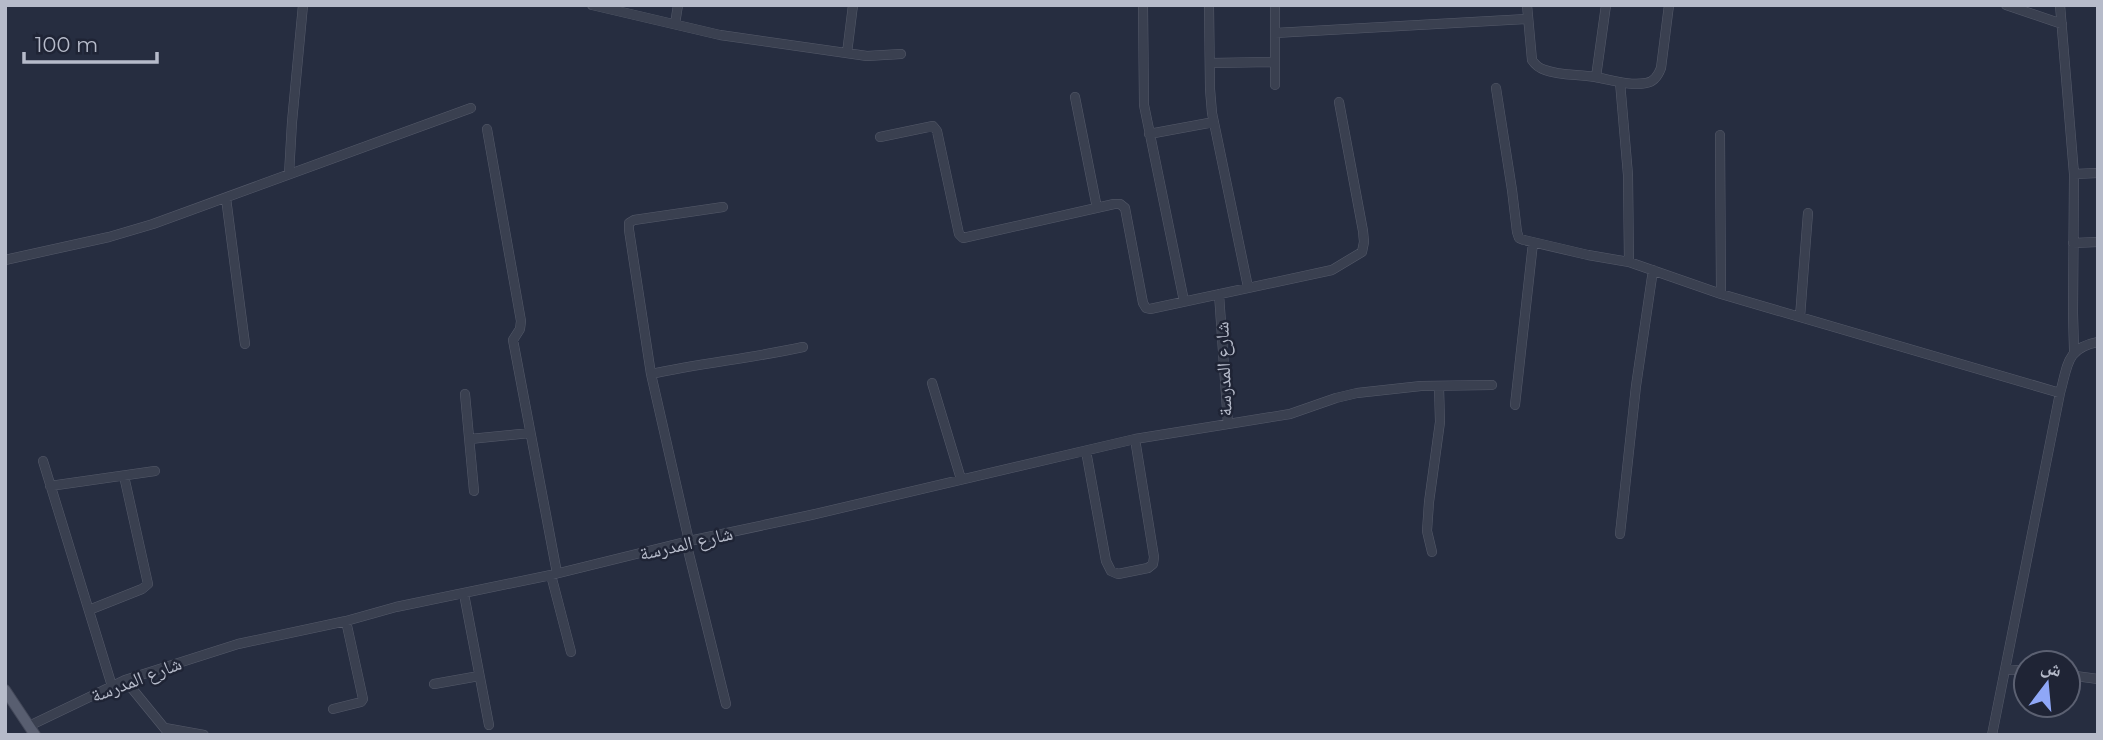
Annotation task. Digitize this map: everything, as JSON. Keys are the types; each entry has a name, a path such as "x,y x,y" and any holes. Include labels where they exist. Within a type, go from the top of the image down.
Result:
{"main road":[{"path":"5,690 32,731"}],"street":[{"path":"289,174 303,5"},
{"path":"592,5 624,9 720,35 847,53 901,54"},
{"path":"674,24 678,5"},
{"path":"847,53 853,5"},
{"path":"1143,5 1142,81 1149,134 1184,301"},
{"path":"1209,5 1210,89 1214,122 1248,287"},
{"path":"1275,5 1275,85"},
{"path":"1527,5 1532,60 1536,66 1553,72 1645,83 1653,81 1659,75 1670,5"},
{"path":"1596,77 1606,5"},
{"path":"2006,5 2062,24"},
{"path":"1992,735 2060,393 2074,351 2074,174 2060,5"},
{"path":"1275,33 1527,19"},
{"path":"1210,63 1275,62"},
{"path":"1620,82 1628,175 1629,262"},
{"path":"1496,89 1519,238 1629,262 1721,294 2060,393"},
{"path":"1075,97 1097,208"},
{"path":"880,137 933,126 937,131 959,234 963,238 1120,204 1125,208 1146,308 1150,309 1332,270 1362,253 1363,231 1339,102"},
{"path":"5,260 109,237 153,224 471,108"},
{"path":"1149,134 1214,122"},
{"path":"487,129 521,321 520,329 513,340 554,574 571,652"},
{"path":"1720,135 1721,294"},
{"path":"2074,174 2098,173"},
{"path":"226,198 245,344"},
{"path":"723,207 634,220 629,223 651,374 726,704"},
{"path":"1800,317 1808,213"},
{"path":"2073,243 2098,242"},
{"path":"1516,404 1533,243"},
{"path":"1620,534 1636,386 1653,270"},
{"name":"شارع المدرسة","path":"32,731 125,680 238,644 554,574 1135,439 1228,424 1219,294"},
{"path":"2074,351 2084,345 2098,342"},
{"path":"651,374 803,347"},
{"path":"932,383 961,479"},
{"path":"1228,424 1290,414 1357,393 1420,386 1492,385"},
{"path":"1432,552 1427,531 1440,422 1440,387"},
{"path":"465,394 474,491"},
{"path":"470,439 530,433"},
{"path":"1086,451 1106,561 1111,571 1118,574 1148,568 1153,564 1154,557 1135,439"},
{"path":"43,461 112,686"},
{"path":"50,486 155,471"},
{"path":"89,610 142,589 148,584 124,476"},
{"path":"464,594 489,725"},
{"path":"333,709 361,702 363,699 346,621"},
{"path":"2005,669 2012,670"},
{"path":"434,684 479,676"},
{"path":"125,680 167,732 204,735"}]}
